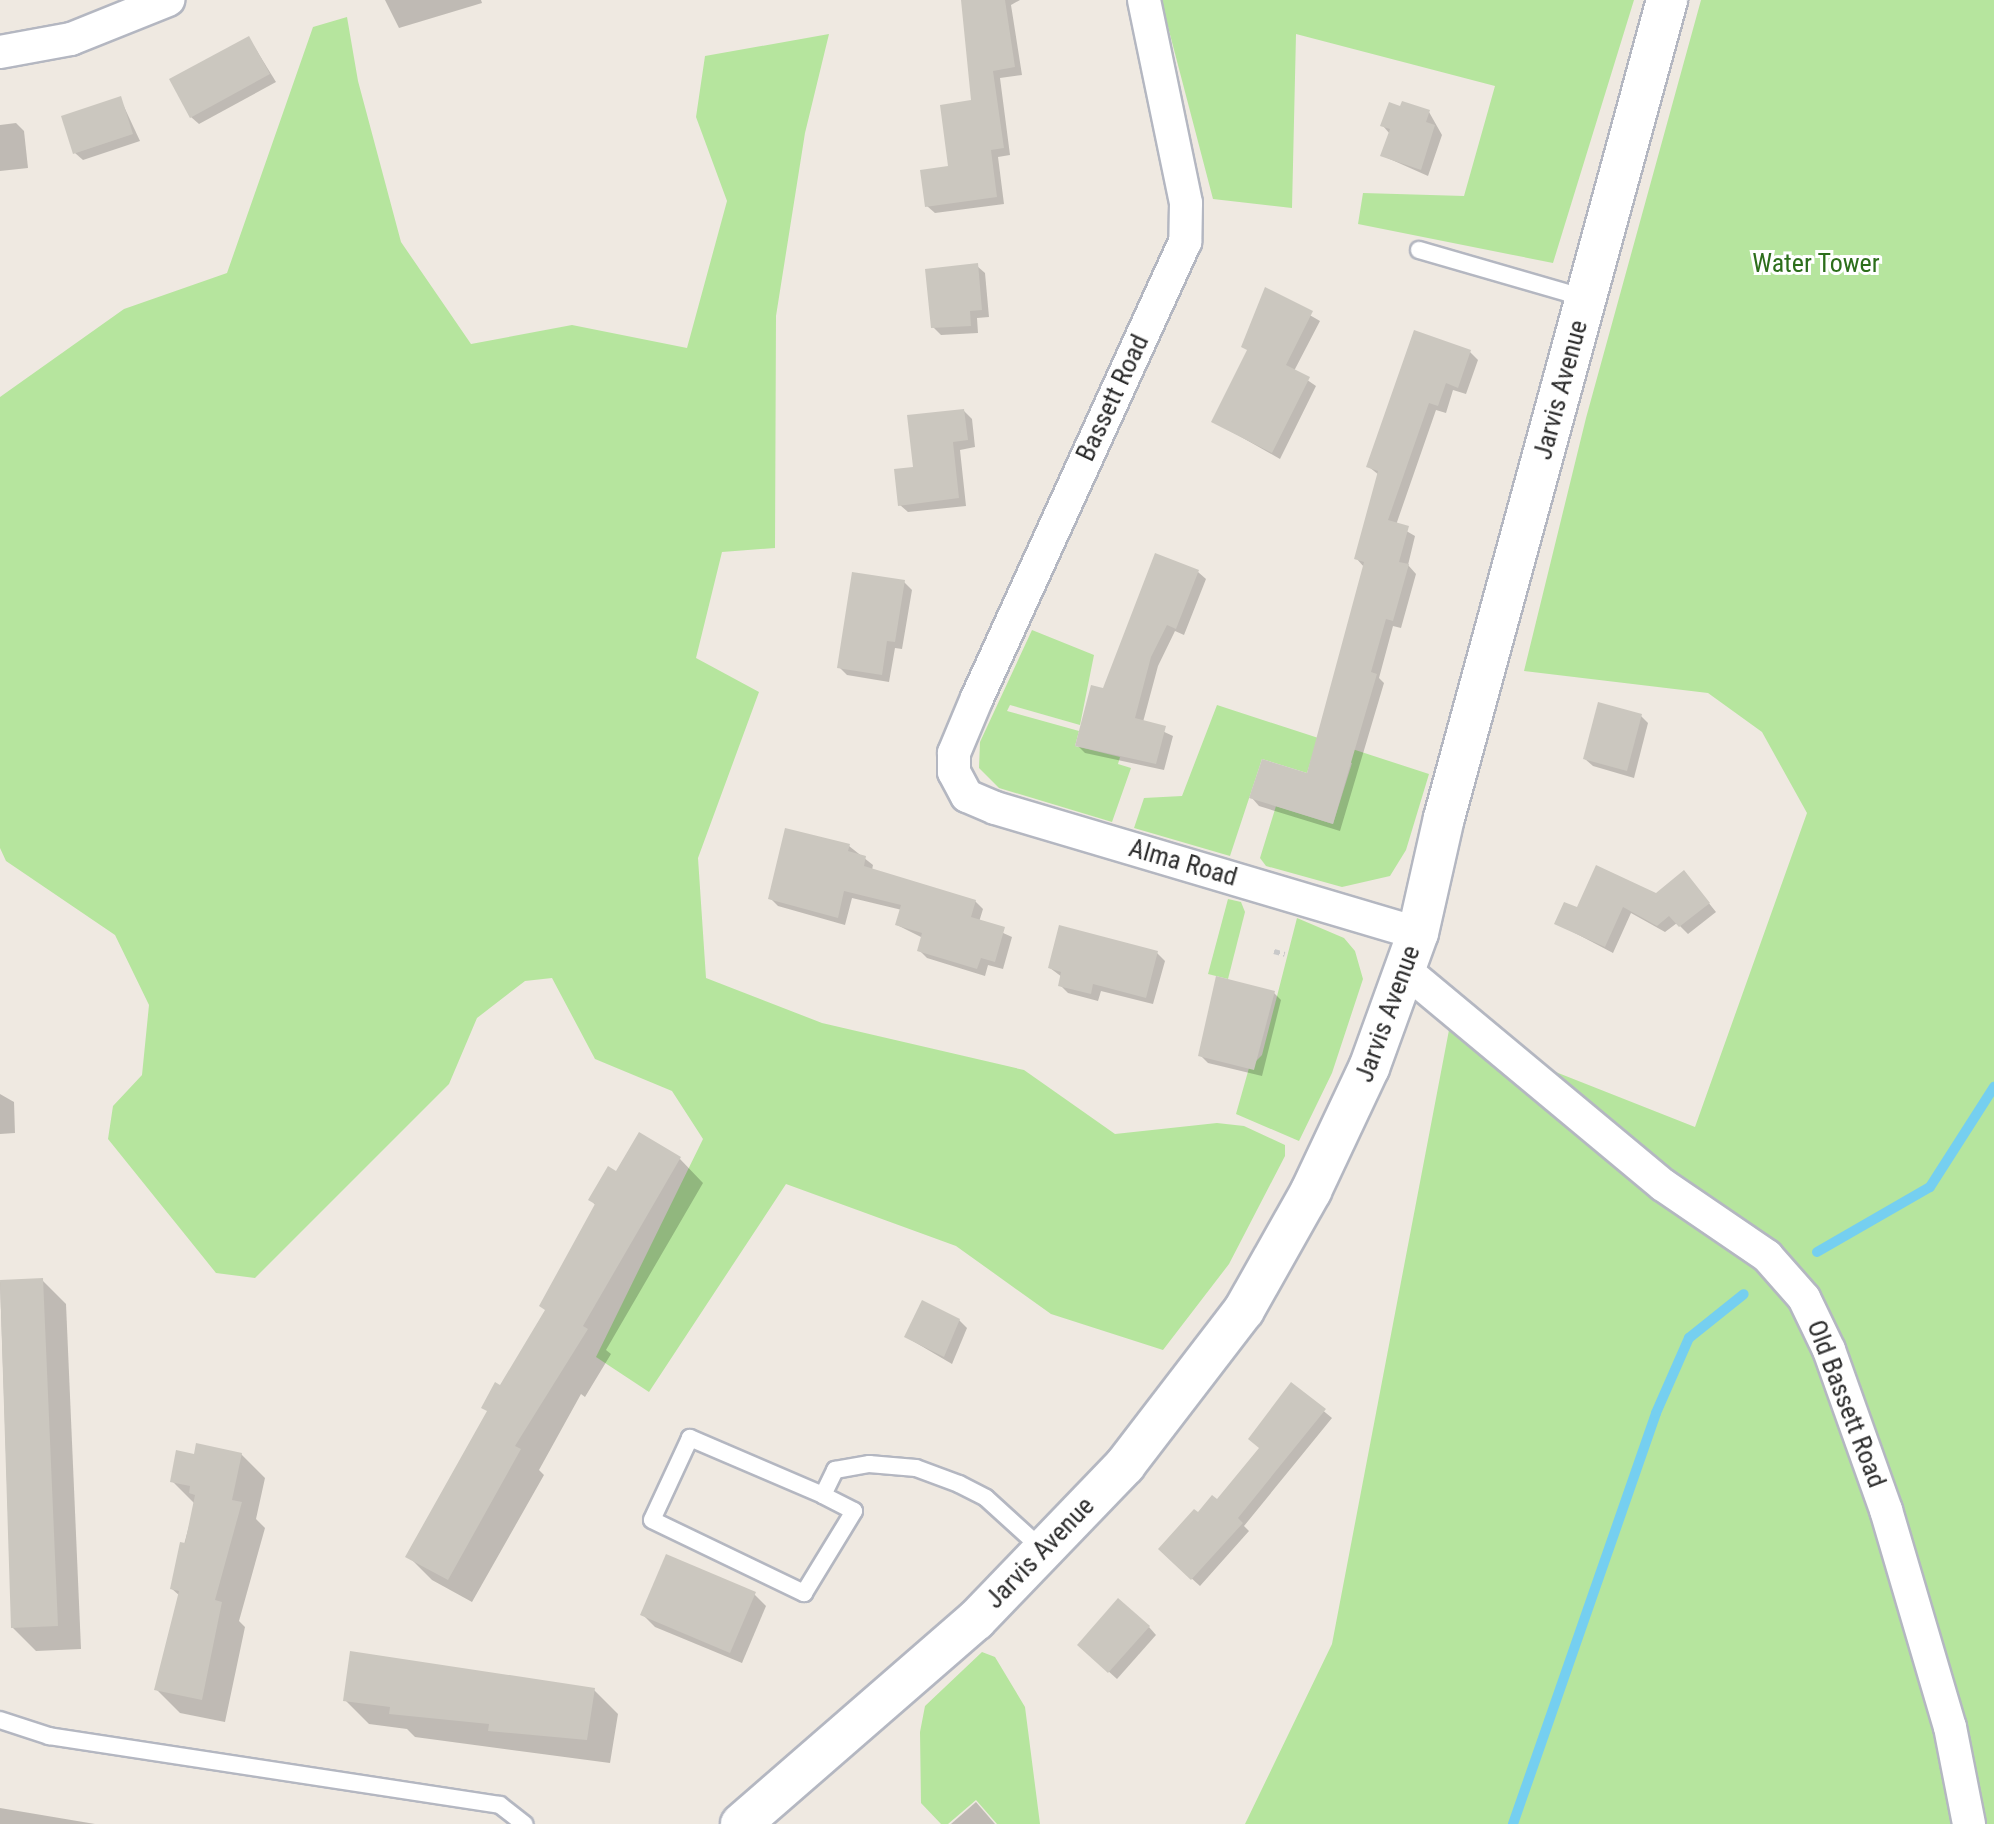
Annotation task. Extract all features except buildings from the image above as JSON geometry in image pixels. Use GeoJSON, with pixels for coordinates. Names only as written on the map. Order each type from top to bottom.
{"type":"FeatureCollection","features":[{"type":"Feature","properties":{"kind":"street"},"geometry":{"type":"LineString","coordinates":[[0,52],[71,39],[168,0]]}},
{"type":"Feature","properties":{"kind":"street","name":"Bassett Road"},"geometry":{"type":"LineString","coordinates":[[957,782],[953,764],[963,730],[1185,242],[1186,203],[1144,0]]}},
{"type":"Feature","properties":{"kind":"street","name":"Jarvis Avenue"},"geometry":{"type":"LineString","coordinates":[[741,1824],[965,1630],[1160,1425],[1244,1310],[1338,1139],[1406,971],[1418,933],[1444,818],[1667,0]]}},
{"type":"Feature","properties":{"kind":"street","name":"Alma Road"},"geometry":{"type":"LineString","coordinates":[[957,782],[967,796],[995,808],[1418,933]]}},
{"type":"Feature","properties":{"kind":"street","name":"Old Bassett Road"},"geometry":{"type":"LineString","coordinates":[[1406,971],[1663,1185],[1767,1256],[1804,1298],[1829,1350],[1886,1510],[1950,1727],[1969,1824]]}},
{"type":"Feature","properties":{"kind":"lane"},"geometry":{"type":"LineString","coordinates":[[1419,250],[1587,299]]}},
{"type":"Feature","properties":{"kind":"lane"},"geometry":{"type":"LineString","coordinates":[[690,1438],[823,1495],[854,1511],[804,1593],[652,1520],[690,1438]]}},
{"type":"Feature","properties":{"kind":"lane"},"geometry":{"type":"LineString","coordinates":[[823,1495],[835,1470],[869,1464],[916,1468],[986,1498],[1043,1551]]}},
{"type":"Feature","properties":{"kind":"lane"},"geometry":{"type":"LineString","coordinates":[[0,1720],[49,1736],[500,1805],[524,1824]]}},
{"type":"Feature","properties":{"kind":"path"},"geometry":{"type":"LineString","coordinates":[[1274,951],[1285,954]]}},
{"type":"Feature","properties":{"kind":"green space"},"geometry":{"type":"Polygon","coordinates":[[[1161,0],[1634,0],[1553,263],[1358,224],[1363,193],[1464,196],[1495,86],[1296,34],[1292,208],[1213,199],[1161,0]]]}},
{"type":"Feature","properties":{"kind":"green space","name":"Water Tower"},"geometry":{"type":"Polygon","coordinates":[[[1701,0],[1994,0],[1994,1824],[1245,1824],[1332,1644],[1449,1030],[1695,1127],[1807,813],[1762,732],[1708,693],[1524,671],[1586,418],[1701,0]]]}},
{"type":"Feature","properties":{"kind":"green space"},"geometry":{"type":"Polygon","coordinates":[[[347,17],[358,81],[401,242],[471,344],[572,325],[687,348],[727,201],[696,117],[705,56],[829,34],[805,133],[776,316],[775,548],[722,552],[696,658],[759,692],[698,858],[706,978],[822,1023],[1024,1070],[1115,1134],[1217,1123],[1244,1126],[1285,1145],[1285,1156],[1229,1264],[1163,1350],[1051,1314],[956,1246],[786,1184],[649,1392],[596,1357],[703,1139],[672,1091],[595,1059],[552,978],[525,981],[477,1018],[449,1084],[255,1278],[216,1273],[108,1139],[113,1106],[142,1075],[149,1005],[115,935],[6,861],[0,848],[0,397],[124,309],[227,273],[313,27],[347,17]]]}},
{"type":"Feature","properties":{"kind":"green space"},"geometry":{"type":"Polygon","coordinates":[[[1032,630],[1094,655],[1080,725],[1010,705],[1007,711],[1079,731],[1075,746],[1120,757],[1118,764],[1131,768],[1112,822],[999,788],[979,768],[980,742],[1032,630]]]}},
{"type":"Feature","properties":{"kind":"green space"},"geometry":{"type":"Polygon","coordinates":[[[1217,705],[1429,774],[1406,850],[1390,876],[1342,887],[1266,866],[1260,858],[1276,806],[1333,824],[1352,763],[1314,751],[1307,773],[1262,759],[1230,856],[1134,828],[1144,798],[1182,796],[1217,705]]]}},
{"type":"Feature","properties":{"kind":"green space"},"geometry":{"type":"Polygon","coordinates":[[[1228,899],[1241,902],[1245,912],[1228,979],[1208,974],[1228,899]]]}},
{"type":"Feature","properties":{"kind":"green space"},"geometry":{"type":"Polygon","coordinates":[[[1297,918],[1344,938],[1355,951],[1363,979],[1332,1073],[1299,1141],[1236,1114],[1249,1068],[1262,1055],[1297,918]]]}},
{"type":"Feature","properties":{"kind":"green space"},"geometry":{"type":"Polygon","coordinates":[[[982,1652],[995,1657],[1025,1707],[1040,1824],[997,1824],[976,1800],[948,1824],[941,1824],[921,1803],[920,1732],[925,1706],[982,1652]]]}},
{"type":"Feature","properties":{"kind":"waterway"},"geometry":{"type":"LineString","coordinates":[[1817,1252],[1930,1187],[1994,1087]]}},
{"type":"Feature","properties":{"kind":"waterway"},"geometry":{"type":"LineString","coordinates":[[1513,1824],[1656,1413],[1689,1338],[1744,1294]]}}]}
